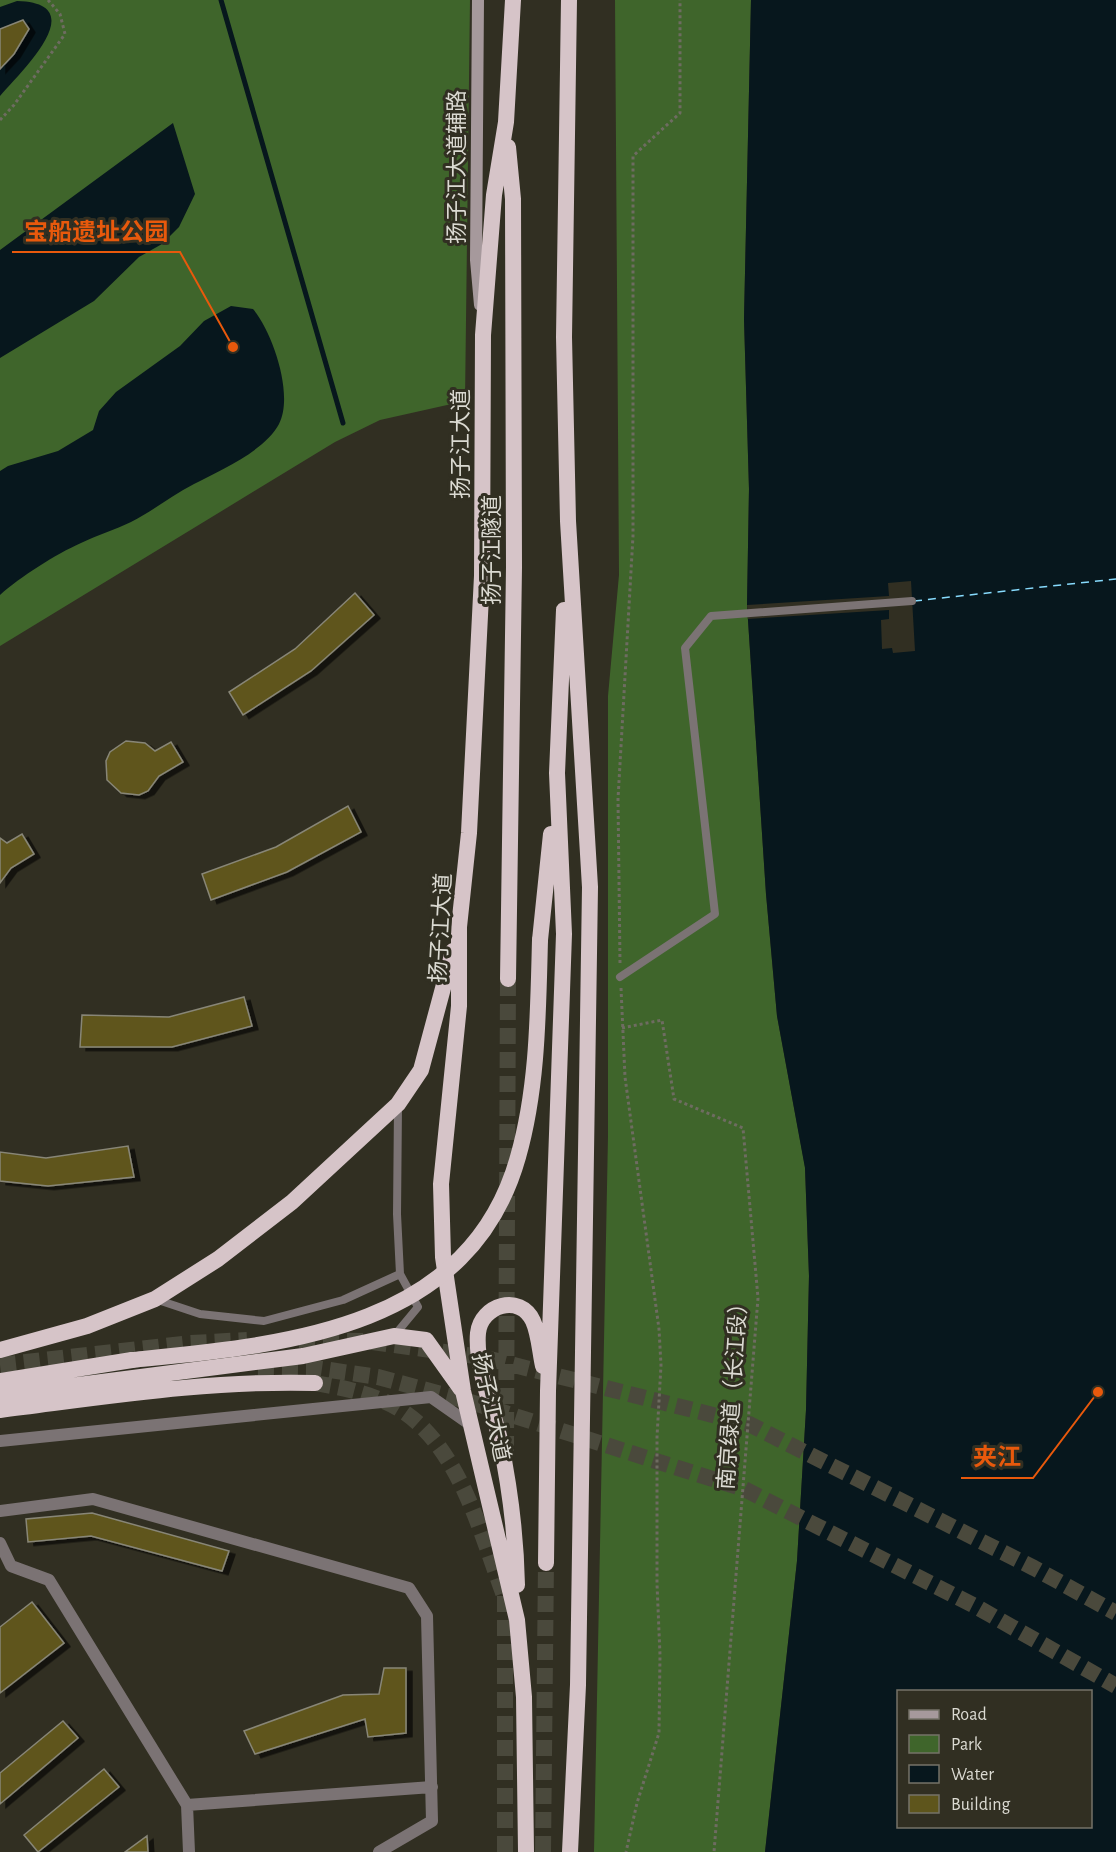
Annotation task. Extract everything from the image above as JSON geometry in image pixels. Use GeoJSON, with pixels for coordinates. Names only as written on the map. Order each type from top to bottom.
{"type":"FeatureCollection","features":[{"type":"Feature","properties":{"kind":"highway","name":"扬子江大道"},"geometry":{"type":"LineString","coordinates":[[513,0],[506,122],[494,195],[483,335],[482,576],[469,833],[459,927],[459,1006],[441,1184],[443,1257],[463,1391],[517,1620],[524,1697],[526,1852]]}},
{"type":"Feature","properties":{"kind":"highway"},"geometry":{"type":"LineString","coordinates":[[569,0],[564,337],[568,522],[590,887],[578,1685],[570,1852]]}},
{"type":"Feature","properties":{"kind":"highway","name":"扬子江隧道"},"geometry":{"type":"LineString","coordinates":[[506,122],[513,199],[514,543],[508,979]]}},
{"type":"Feature","properties":{"kind":"highway"},"geometry":{"type":"LineString","coordinates":[[0,1381],[132,1360],[208,1352],[340,1328],[384,1311],[423,1290],[452,1267],[479,1238],[501,1203],[518,1158],[529,1105],[537,1019],[540,940],[557,773],[568,522]]}},
{"type":"Feature","properties":{"kind":"highway"},"geometry":{"type":"LineString","coordinates":[[546,1563],[548,1390],[564,934],[557,773]]}},
{"type":"Feature","properties":{"kind":"highway"},"geometry":{"type":"LineString","coordinates":[[0,1350],[87,1326],[155,1299],[218,1259],[292,1202],[398,1104],[421,1070],[459,927]]}},
{"type":"Feature","properties":{"kind":"highway"},"geometry":{"type":"LineString","coordinates":[[517,1620],[516,1545],[500,1443],[478,1346],[481,1321],[490,1310],[503,1305],[514,1305],[526,1312],[533,1322],[548,1390]]}},
{"type":"Feature","properties":{"kind":"highway"},"geometry":{"type":"LineString","coordinates":[[0,1395],[303,1356],[394,1336],[426,1340],[463,1391]]}},
{"type":"Feature","properties":{"kind":"highway"},"geometry":{"type":"LineString","coordinates":[[0,1410],[189,1387],[264,1382],[315,1383]]}},
{"type":"Feature","properties":{"kind":"main road","name":"扬子江大道辅路"},"geometry":{"type":"LineString","coordinates":[[478,0],[476,261],[483,335]]}},
{"type":"Feature","properties":{"kind":"street"},"geometry":{"type":"LineString","coordinates":[[0,1441],[431,1397],[471,1425]]}},
{"type":"Feature","properties":{"kind":"street"},"geometry":{"type":"LineString","coordinates":[[0,1511],[93,1499],[409,1588],[427,1616],[432,1821],[379,1852]]}},
{"type":"Feature","properties":{"kind":"street"},"geometry":{"type":"LineString","coordinates":[[0,1543],[11,1566],[49,1580],[187,1805],[189,1852]]}},
{"type":"Feature","properties":{"kind":"street"},"geometry":{"type":"LineString","coordinates":[[187,1805],[432,1787]]}},
{"type":"Feature","properties":{"kind":"lane"},"geometry":{"type":"LineString","coordinates":[[620,977],[714,914],[685,648],[711,616],[912,601]]}},
{"type":"Feature","properties":{"kind":"lane"},"geometry":{"type":"LineString","coordinates":[[394,1336],[418,1307],[400,1274],[397,1214],[398,1104]]}},
{"type":"Feature","properties":{"kind":"lane"},"geometry":{"type":"LineString","coordinates":[[155,1299],[200,1314],[264,1321],[343,1300],[400,1274]]}},
{"type":"Feature","properties":{"kind":"path"},"geometry":{"type":"LineString","coordinates":[[0,120],[14,105],[65,34],[60,14],[48,0]]}},
{"type":"Feature","properties":{"kind":"path"},"geometry":{"type":"LineString","coordinates":[[626,1852],[637,1803],[659,1733],[660,1655],[657,1584],[657,1437],[661,1365],[659,1329],[625,1077],[620,977],[618,799],[633,536],[633,156],[680,113],[680,0]]}},
{"type":"Feature","properties":{"kind":"path","name":"南京绿道（长江段）"},"geometry":{"type":"LineString","coordinates":[[622,1028],[662,1020],[674,1099],[743,1128],[758,1298],[714,1852]]}},
{"type":"Feature","properties":{"kind":"green space"},"geometry":{"type":"Polygon","coordinates":[[[0,0],[470,0],[465,401],[380,420],[335,442],[0,646],[0,0]]]}},
{"type":"Feature","properties":{"kind":"green space"},"geometry":{"type":"Polygon","coordinates":[[[615,0],[751,0],[744,319],[749,489],[747,605],[766,894],[777,1016],[805,1167],[809,1276],[806,1410],[797,1561],[765,1852],[594,1852],[608,1136],[608,696],[619,575],[615,0]]]}},
{"type":"Feature","properties":{"kind":"water"},"geometry":{"type":"Polygon","coordinates":[[[751,0],[1116,0],[1116,1852],[765,1852],[797,1561],[806,1410],[809,1276],[805,1168],[777,1016],[766,894],[747,605],[749,489],[744,319],[751,0]]]}},
{"type":"Feature","properties":{"kind":"water"},"geometry":{"type":"Polygon","coordinates":[[[17,1],[39,5],[50,13],[51,26],[35,56],[0,96],[0,69],[14,54],[29,29],[23,20],[0,29],[0,7],[17,1]]]}},
{"type":"Feature","properties":{"kind":"water"},"geometry":{"type":"Polygon","coordinates":[[[173,123],[195,194],[179,227],[162,244],[139,257],[94,301],[0,358],[0,250],[173,123]]]}},
{"type":"Feature","properties":{"kind":"water"},"geometry":{"type":"Polygon","coordinates":[[[231,306],[253,309],[268,333],[274,348],[283,381],[284,397],[283,412],[272,434],[241,459],[186,488],[131,522],[61,553],[0,595],[0,471],[8,466],[58,451],[93,430],[99,411],[116,392],[180,346],[204,321],[231,306]]]}},
{"type":"Feature","properties":{"kind":"pier"},"geometry":{"type":"Polygon","coordinates":[[[911,581],[915,651],[893,653],[892,648],[882,649],[881,620],[889,619],[889,610],[748,619],[747,605],[889,596],[888,583],[911,581]]]}},
{"type":"Feature","properties":{"kind":"building"},"geometry":{"type":"Polygon","coordinates":[[[23,20],[29,29],[14,54],[0,69],[0,29],[23,20]]]}},
{"type":"Feature","properties":{"kind":"building"},"geometry":{"type":"Polygon","coordinates":[[[355,593],[374,615],[311,671],[243,715],[229,692],[295,649],[355,593]]]}},
{"type":"Feature","properties":{"kind":"building"},"geometry":{"type":"Polygon","coordinates":[[[126,741],[145,743],[155,751],[171,742],[183,762],[159,776],[148,791],[139,795],[121,793],[107,780],[106,761],[110,752],[126,741]]]}},
{"type":"Feature","properties":{"kind":"building"},"geometry":{"type":"Polygon","coordinates":[[[348,806],[361,832],[287,872],[211,900],[202,874],[276,847],[348,806]]]}},
{"type":"Feature","properties":{"kind":"building"},"geometry":{"type":"Polygon","coordinates":[[[22,834],[34,854],[11,868],[0,883],[0,838],[7,843],[22,834]]]}},
{"type":"Feature","properties":{"kind":"building"},"geometry":{"type":"Polygon","coordinates":[[[244,997],[252,1026],[172,1047],[80,1047],[82,1015],[169,1017],[244,997]]]}},
{"type":"Feature","properties":{"kind":"building"},"geometry":{"type":"Polygon","coordinates":[[[128,1146],[134,1177],[48,1186],[0,1181],[0,1152],[46,1158],[128,1146]]]}},
{"type":"Feature","properties":{"kind":"building"},"geometry":{"type":"Polygon","coordinates":[[[92,1513],[229,1551],[222,1571],[91,1536],[28,1542],[26,1519],[92,1513]]]}},
{"type":"Feature","properties":{"kind":"building"},"geometry":{"type":"Polygon","coordinates":[[[32,1602],[64,1643],[0,1693],[0,1627],[32,1602]]]}},
{"type":"Feature","properties":{"kind":"building"},"geometry":{"type":"Polygon","coordinates":[[[384,1668],[406,1668],[406,1733],[368,1737],[365,1719],[255,1754],[244,1731],[343,1695],[379,1694],[384,1668]]]}},
{"type":"Feature","properties":{"kind":"building"},"geometry":{"type":"Polygon","coordinates":[[[63,1721],[78,1738],[0,1804],[0,1773],[63,1721]]]}},
{"type":"Feature","properties":{"kind":"building"},"geometry":{"type":"Polygon","coordinates":[[[104,1769],[119,1787],[38,1852],[24,1835],[104,1769]]]}},
{"type":"Feature","properties":{"kind":"building"},"geometry":{"type":"Polygon","coordinates":[[[147,1836],[148,1852],[125,1852],[147,1836]]]}},
{"type":"Feature","properties":{"kind":"waterway"},"geometry":{"type":"LineString","coordinates":[[221,0],[343,423]]}},
{"type":"Feature","properties":{"kind":"ferry route"},"geometry":{"type":"LineString","coordinates":[[914,601],[1116,579]]}},
{"type":"Feature","properties":{"kind":"tunnel"},"geometry":{"type":"LineString","coordinates":[[506,1452],[508,979]]}},
{"type":"Feature","properties":{"kind":"tunnel"},"geometry":{"type":"LineString","coordinates":[[0,1365],[190,1343],[247,1340]]}},
{"type":"Feature","properties":{"kind":"tunnel"},"geometry":{"type":"LineString","coordinates":[[299,1340],[365,1341],[482,1357],[749,1424],[1034,1568],[1116,1613]]}},
{"type":"Feature","properties":{"kind":"tunnel"},"geometry":{"type":"LineString","coordinates":[[258,1367],[316,1368],[378,1377],[471,1402],[744,1489],[975,1606],[1116,1686]]}},
{"type":"Feature","properties":{"kind":"tunnel"},"geometry":{"type":"LineString","coordinates":[[315,1383],[381,1400],[407,1414],[428,1434],[446,1457],[461,1484],[505,1598]]}},
{"type":"Feature","properties":{"kind":"tunnel"},"geometry":{"type":"LineString","coordinates":[[543,1852],[546,1563]]}},
{"type":"Feature","properties":{"kind":"tunnel"},"geometry":{"type":"LineString","coordinates":[[505,1585],[505,1852]]}},
{"type":"Feature","properties":{"kind":"place","name":"宝船遗址公园"},"geometry":{"type":"Point","coordinates":[233,347]}},
{"type":"Feature","properties":{"kind":"place","name":"夹江"},"geometry":{"type":"Point","coordinates":[1098,1392]}}]}
